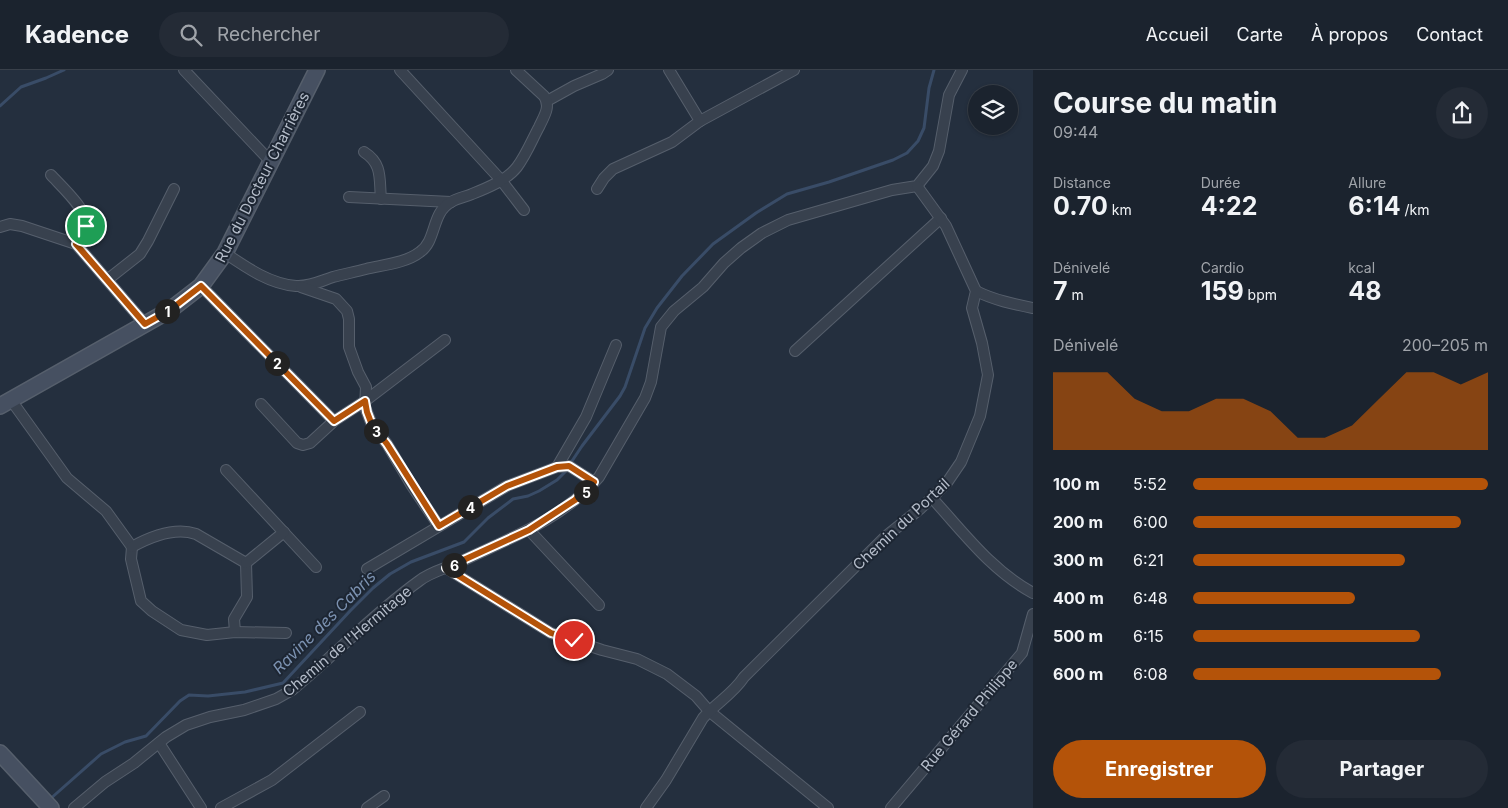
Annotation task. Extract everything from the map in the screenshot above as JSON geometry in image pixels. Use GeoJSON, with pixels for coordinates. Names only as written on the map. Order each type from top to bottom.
{"type":"FeatureCollection","features":[{"type":"Feature","properties":{"kind":"street"},"geometry":{"type":"LineString","coordinates":[[184,70],[271,162]]}},
{"type":"Feature","properties":{"kind":"street","name":"Rue du Docteur Charrières"},"geometry":{"type":"LineString","coordinates":[[6,403],[170,310],[201,286],[225,253],[317,70]]}},
{"type":"Feature","properties":{"kind":"street"},"geometry":{"type":"LineString","coordinates":[[400,70],[502,180],[524,210]]}},
{"type":"Feature","properties":{"kind":"street"},"geometry":{"type":"LineString","coordinates":[[298,286],[316,283],[412,257],[427,246],[435,221],[442,209],[451,202],[502,180],[516,168],[548,108],[544,96],[516,70]]}},
{"type":"Feature","properties":{"kind":"street"},"geometry":{"type":"LineString","coordinates":[[547,101],[608,70]]}},
{"type":"Feature","properties":{"kind":"street"},"geometry":{"type":"LineString","coordinates":[[670,70],[700,121]]}},
{"type":"Feature","properties":{"kind":"street"},"geometry":{"type":"LineString","coordinates":[[597,189],[604,178],[614,170],[672,142],[700,121],[794,70]]}},
{"type":"Feature","properties":{"kind":"street"},"geometry":{"type":"LineString","coordinates":[[962,70],[950,95],[939,151],[933,166],[918,186],[941,218],[976,291],[991,298],[1033,308]]}},
{"type":"Feature","properties":{"kind":"street"},"geometry":{"type":"LineString","coordinates":[[364,152],[373,158],[379,168],[381,199]]}},
{"type":"Feature","properties":{"kind":"street"},"geometry":{"type":"LineString","coordinates":[[51,175],[84,212],[86,226],[76,244]]}},
{"type":"Feature","properties":{"kind":"street","name":"Chemin de l'Hermitage"},"geometry":{"type":"LineString","coordinates":[[74,808],[105,782],[186,725],[210,717],[244,710],[276,699],[292,690],[399,595],[420,580],[529,530],[575,500],[594,482],[645,398],[651,382],[661,327],[674,311],[703,287],[724,263],[741,248],[762,233],[788,220],[892,190],[918,186]]}},
{"type":"Feature","properties":{"kind":"street"},"geometry":{"type":"LineString","coordinates":[[107,280],[140,254],[174,189]]}},
{"type":"Feature","properties":{"kind":"street"},"geometry":{"type":"LineString","coordinates":[[349,197],[451,202]]}},
{"type":"Feature","properties":{"kind":"street"},"geometry":{"type":"LineString","coordinates":[[795,351],[941,218]]}},
{"type":"Feature","properties":{"kind":"street"},"geometry":{"type":"LineString","coordinates":[[0,227],[10,224],[22,226],[76,244],[145,324]]}},
{"type":"Feature","properties":{"kind":"street"},"geometry":{"type":"LineString","coordinates":[[225,253],[249,269],[276,282],[298,286],[336,299],[347,311],[349,319],[349,347],[366,387],[365,401],[372,425],[387,444],[439,526]]}},
{"type":"Feature","properties":{"kind":"street"},"geometry":{"type":"LineString","coordinates":[[201,286],[334,421]]}},
{"type":"Feature","properties":{"kind":"street","name":"Chemin du Portail"},"geometry":{"type":"LineString","coordinates":[[646,808],[666,780],[709,711],[736,689],[744,677],[885,537],[932,498],[946,484],[961,462],[980,416],[988,375],[982,343],[972,308],[976,291]]}},
{"type":"Feature","properties":{"kind":"street"},"geometry":{"type":"LineString","coordinates":[[261,404],[297,443],[303,445],[310,444],[334,421],[365,401],[445,340]]}},
{"type":"Feature","properties":{"kind":"street"},"geometry":{"type":"LineString","coordinates":[[557,467],[586,416],[616,345]]}},
{"type":"Feature","properties":{"kind":"street"},"geometry":{"type":"LineString","coordinates":[[6,403],[67,478],[106,511],[132,547],[130,559],[141,601],[152,611],[182,630],[207,635],[235,632],[286,633]]}},
{"type":"Feature","properties":{"kind":"street"},"geometry":{"type":"LineString","coordinates":[[367,569],[507,486],[557,467],[569,466],[594,482]]}},
{"type":"Feature","properties":{"kind":"street"},"geometry":{"type":"LineString","coordinates":[[226,470],[316,567]]}},
{"type":"Feature","properties":{"kind":"street"},"geometry":{"type":"LineString","coordinates":[[932,498],[991,564],[1014,583],[1033,593]]}},
{"type":"Feature","properties":{"kind":"street"},"geometry":{"type":"LineString","coordinates":[[529,530],[599,605]]}},
{"type":"Feature","properties":{"kind":"street"},"geometry":{"type":"LineString","coordinates":[[132,547],[144,541],[179,531],[188,531],[246,563]]}},
{"type":"Feature","properties":{"kind":"street"},"geometry":{"type":"LineString","coordinates":[[246,563],[284,532]]}},
{"type":"Feature","properties":{"kind":"street"},"geometry":{"type":"LineString","coordinates":[[235,632],[234,619],[248,597],[246,563]]}},
{"type":"Feature","properties":{"kind":"street"},"geometry":{"type":"LineString","coordinates":[[446,568],[551,633],[602,650],[637,659],[667,674],[696,696],[709,711],[828,808]]}},
{"type":"Feature","properties":{"kind":"street","name":"Rue Gérard Philippe"},"geometry":{"type":"LineString","coordinates":[[891,808],[1022,653],[1033,614]]}},
{"type":"Feature","properties":{"kind":"street"},"geometry":{"type":"LineString","coordinates":[[221,808],[272,780],[360,712]]}},
{"type":"Feature","properties":{"kind":"street"},"geometry":{"type":"LineString","coordinates":[[159,743],[201,808]]}},
{"type":"Feature","properties":{"kind":"street"},"geometry":{"type":"LineString","coordinates":[[0,753],[41,808]]}},
{"type":"Feature","properties":{"kind":"street"},"geometry":{"type":"LineString","coordinates":[[0,765],[51,808]]}},
{"type":"Feature","properties":{"kind":"street"},"geometry":{"type":"LineString","coordinates":[[367,808],[384,796]]}},
{"type":"Feature","properties":{"kind":"waterway"},"geometry":{"type":"LineString","coordinates":[[0,106],[21,87],[64,70]]}},
{"type":"Feature","properties":{"kind":"waterway","name":"Ravine des Cabris"},"geometry":{"type":"LineString","coordinates":[[570,464],[620,396],[625,387],[645,328],[657,308],[682,276],[713,244],[756,213],[787,194],[829,182],[893,160],[907,153],[918,141],[924,128],[929,88],[934,70]]}},
{"type":"Feature","properties":{"kind":"waterway","name":"Ravine des Cabris"},"geometry":{"type":"LineString","coordinates":[[49,800],[101,754],[125,742],[146,736],[180,701],[189,695],[208,696],[245,692],[283,683],[350,611],[390,574],[411,562],[464,542],[488,518],[513,499],[528,496],[539,491],[557,480],[567,470]]}},
{"type":"Feature","properties":{"kind":"route"},"geometry":{"type":"LineString","coordinates":[[86,226],[76,244],[145,324],[170,310],[201,286],[334,421],[365,401],[365,407],[372,425],[387,444],[439,526],[495,492],[557,467],[569,466],[594,482],[589,489],[575,500],[529,530],[446,568],[551,633],[574,640]]}}]}
